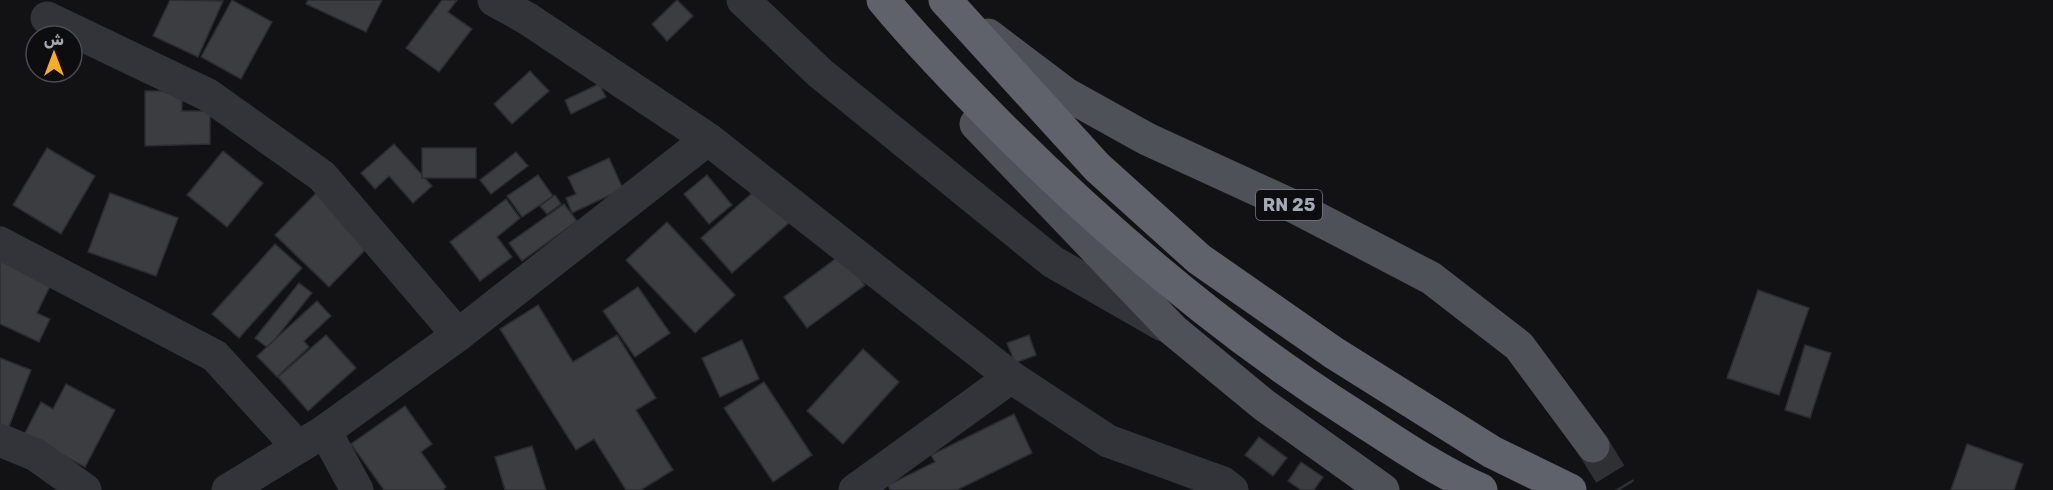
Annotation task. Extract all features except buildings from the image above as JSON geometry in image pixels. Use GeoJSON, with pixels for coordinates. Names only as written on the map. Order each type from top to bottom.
{"type":"FeatureCollection","features":[{"type":"Feature","properties":{"kind":"highway"},"geometry":{"type":"LineString","coordinates":[[884,0],[919,44],[1079,205],[1151,268],[1296,378],[1447,475],[1481,490]]}},
{"type":"Feature","properties":{"kind":"highway"},"geometry":{"type":"LineString","coordinates":[[947,3],[1097,167],[1199,258],[1374,378],[1492,452],[1570,490]]}},
{"type":"Feature","properties":{"kind":"main road","name":"RN 25"},"geometry":{"type":"LineString","coordinates":[[947,3],[1066,94],[1147,139],[1293,206],[1431,278],[1519,346],[1593,446]]}},
{"type":"Feature","properties":{"kind":"main road"},"geometry":{"type":"LineString","coordinates":[[919,44],[973,121],[1173,330],[1264,405],[1383,490]]}},
{"type":"Feature","properties":{"kind":"street"},"geometry":{"type":"LineString","coordinates":[[494,0],[528,19],[708,139],[1011,377],[1108,441],[1223,483],[1232,490]]}},
{"type":"Feature","properties":{"kind":"street"},"geometry":{"type":"LineString","coordinates":[[743,0],[820,73],[1053,262],[1173,330]]}},
{"type":"Feature","properties":{"kind":"street"},"geometry":{"type":"LineString","coordinates":[[47,18],[208,95],[322,176],[458,336]]}},
{"type":"Feature","properties":{"kind":"street"},"geometry":{"type":"LineString","coordinates":[[228,490],[325,431],[458,336],[708,139]]}},
{"type":"Feature","properties":{"kind":"street"},"geometry":{"type":"LineString","coordinates":[[0,243],[215,356],[298,447]]}},
{"type":"Feature","properties":{"kind":"street"},"geometry":{"type":"LineString","coordinates":[[855,490],[1011,377]]}},
{"type":"Feature","properties":{"kind":"street"},"geometry":{"type":"LineString","coordinates":[[325,431],[357,490]]}},
{"type":"Feature","properties":{"kind":"street"},"geometry":{"type":"LineString","coordinates":[[0,440],[36,455],[85,490]]}},
{"type":"Feature","properties":{"kind":"tunnel"},"geometry":{"type":"LineString","coordinates":[[1593,446],[1620,490]]}}]}
